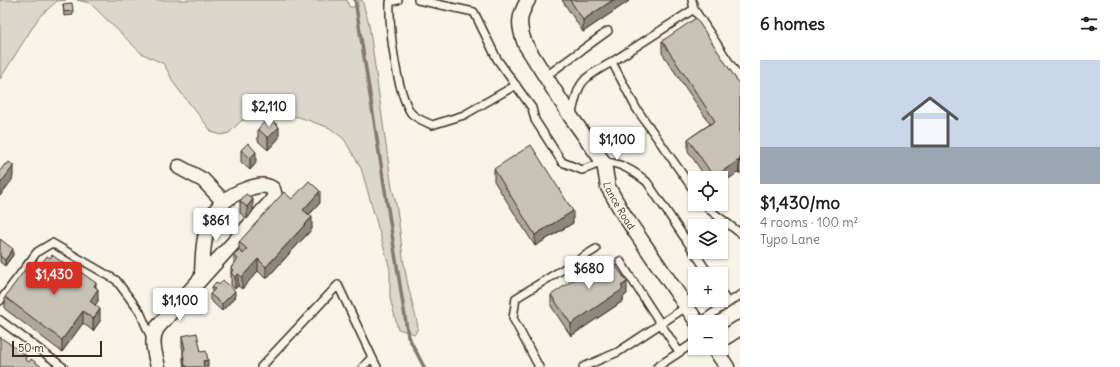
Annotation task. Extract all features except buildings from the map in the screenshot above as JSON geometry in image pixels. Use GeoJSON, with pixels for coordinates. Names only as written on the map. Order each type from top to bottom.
{"type":"FeatureCollection","features":[{"type":"Feature","properties":{"kind":"street","name":"Lance Road"},"geometry":{"type":"LineString","coordinates":[[528,0],[521,12],[520,31],[525,44],[571,117],[604,163],[608,187],[624,215],[692,315]]}},
{"type":"Feature","properties":{"kind":"street"},"geometry":{"type":"LineString","coordinates":[[179,167],[203,180],[224,202]]}},
{"type":"Feature","properties":{"kind":"street"},"geometry":{"type":"LineString","coordinates":[[158,367],[153,342],[157,328],[270,203],[275,196],[275,192],[268,186],[261,185],[242,191],[224,202],[214,213],[207,226],[203,240],[202,277]]}},
{"type":"Feature","properties":{"kind":"street"},"geometry":{"type":"LineString","coordinates":[[728,336],[740,328]]}},
{"type":"Feature","properties":{"kind":"street"},"geometry":{"type":"LineString","coordinates":[[719,355],[727,367]]}},
{"type":"Feature","properties":{"kind":"lane"},"geometry":{"type":"LineString","coordinates":[[398,0],[390,2],[389,20],[400,85],[412,114],[432,126],[464,114],[516,85]]}},
{"type":"Feature","properties":{"kind":"lane"},"geometry":{"type":"LineString","coordinates":[[418,0],[474,12],[497,59],[532,108],[535,120],[562,162],[582,170],[604,163],[626,168],[637,173],[648,182],[704,267]]}},
{"type":"Feature","properties":{"kind":"lane"},"geometry":{"type":"LineString","coordinates":[[692,0],[694,9],[740,79]]}},
{"type":"Feature","properties":{"kind":"lane"},"geometry":{"type":"LineString","coordinates":[[571,117],[580,83],[587,76],[612,62],[694,9]]}},
{"type":"Feature","properties":{"kind":"lane"},"geometry":{"type":"LineString","coordinates":[[546,76],[608,31]]}},
{"type":"Feature","properties":{"kind":"lane"},"geometry":{"type":"LineString","coordinates":[[612,62],[636,108],[688,182]]}},
{"type":"Feature","properties":{"kind":"lane"},"geometry":{"type":"LineString","coordinates":[[711,211],[740,233]]}},
{"type":"Feature","properties":{"kind":"lane"},"geometry":{"type":"LineString","coordinates":[[0,300],[37,252],[52,243],[116,280],[140,312],[153,342]]}},
{"type":"Feature","properties":{"kind":"lane"},"geometry":{"type":"LineString","coordinates":[[539,367],[513,318],[516,298],[596,249]]}},
{"type":"Feature","properties":{"kind":"lane"},"geometry":{"type":"LineString","coordinates":[[620,261],[679,352]]}},
{"type":"Feature","properties":{"kind":"lane"},"geometry":{"type":"LineString","coordinates":[[261,367],[338,285],[377,367]]}},
{"type":"Feature","properties":{"kind":"lane"},"geometry":{"type":"LineString","coordinates":[[728,303],[740,295]]}},
{"type":"Feature","properties":{"kind":"lane"},"geometry":{"type":"LineString","coordinates":[[583,367],[618,352],[686,307]]}},
{"type":"Feature","properties":{"kind":"lane"},"geometry":{"type":"LineString","coordinates":[[710,315],[722,307]]}},
{"type":"Feature","properties":{"kind":"lane"},"geometry":{"type":"LineString","coordinates":[[0,320],[63,367]]}},
{"type":"Feature","properties":{"kind":"lane"},"geometry":{"type":"LineString","coordinates":[[657,367],[688,346]]}},
{"type":"Feature","properties":{"kind":"lane"},"geometry":{"type":"LineString","coordinates":[[363,367],[372,357]]}},
{"type":"Feature","properties":{"kind":"shaded area"},"geometry":{"type":"Polygon","coordinates":[[[0,0],[66,0],[57,1],[39,17],[0,79],[0,0]]]}},
{"type":"Feature","properties":{"kind":"shaded area"},"geometry":{"type":"Polygon","coordinates":[[[77,0],[347,0],[349,7],[358,7],[358,0],[362,0],[369,24],[405,270],[418,327],[415,334],[398,329],[390,298],[390,269],[361,168],[344,139],[330,128],[299,117],[264,113],[241,121],[229,133],[221,135],[212,132],[175,85],[164,64],[141,53],[90,3],[77,0]]]}},
{"type":"Feature","properties":{"kind":"waterway"},"geometry":{"type":"LineString","coordinates":[[355,0],[408,336],[424,367]]}}]}
